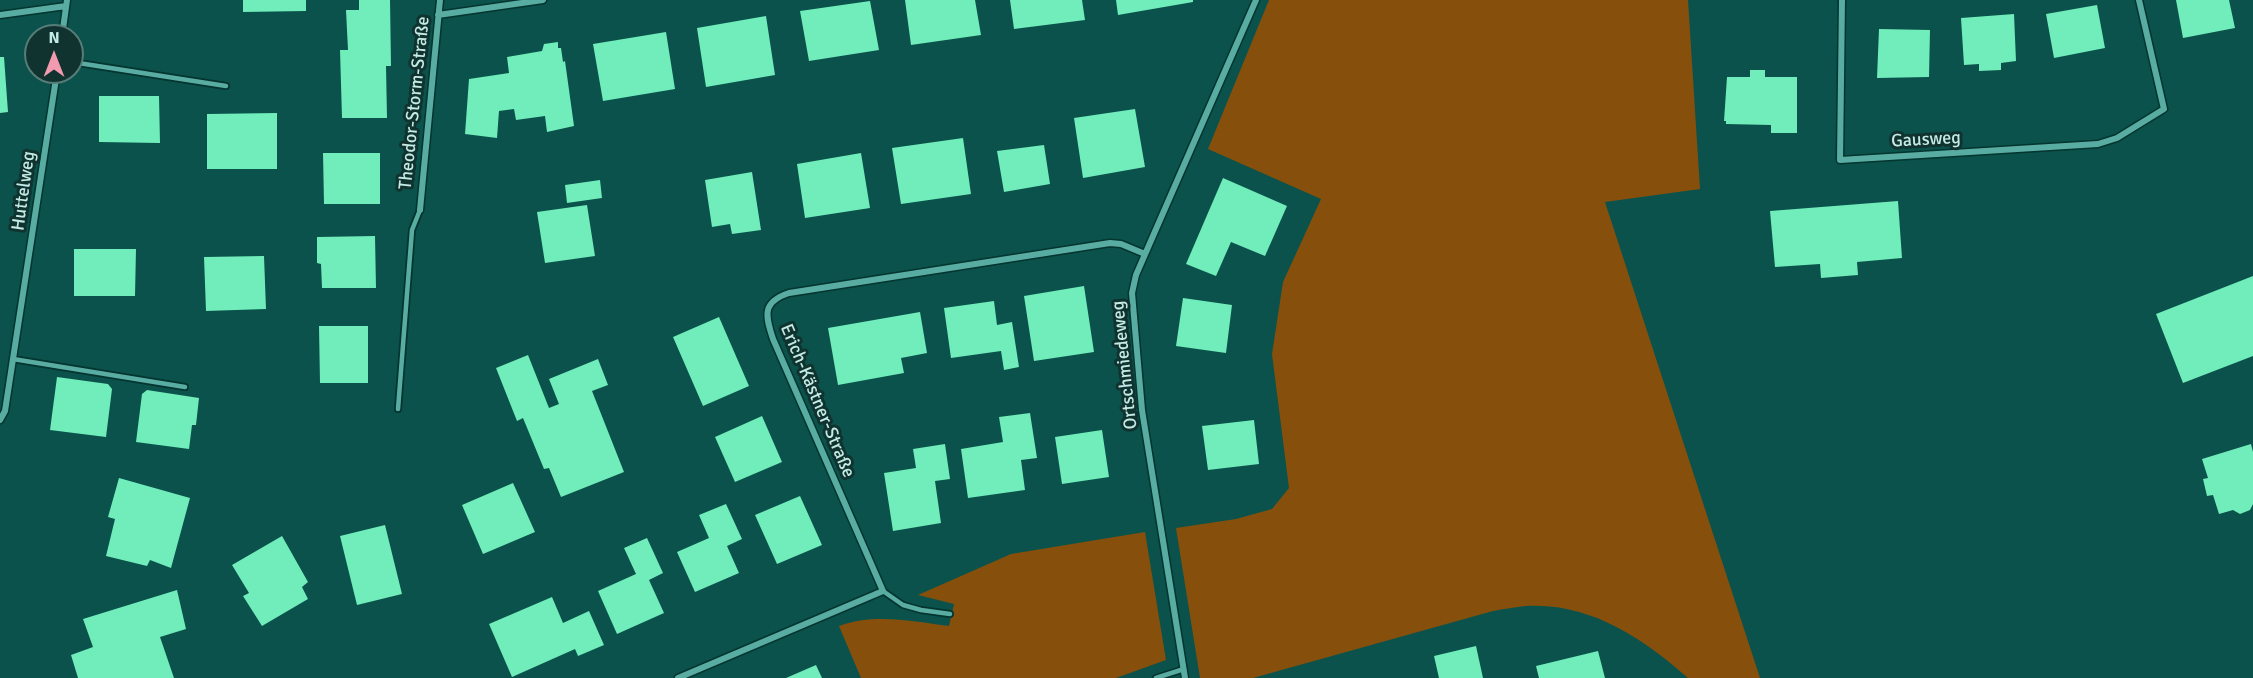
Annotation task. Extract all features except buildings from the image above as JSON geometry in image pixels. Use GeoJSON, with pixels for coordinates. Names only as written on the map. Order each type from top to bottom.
{"type":"FeatureCollection","features":[{"type":"Feature","properties":{"kind":"street","name":"Theodor-Storm-Straße"},"geometry":{"type":"LineString","coordinates":[[420,210],[440,0]]}},
{"type":"Feature","properties":{"kind":"street"},"geometry":{"type":"LineString","coordinates":[[438,15],[543,0]]}},
{"type":"Feature","properties":{"kind":"street","name":"Ortschmiedeweg"},"geometry":{"type":"LineString","coordinates":[[1185,678],[1142,410],[1132,293],[1136,275],[1256,0]]}},
{"type":"Feature","properties":{"kind":"street","name":"Gausweg"},"geometry":{"type":"LineString","coordinates":[[1842,0],[1840,160],[2098,144],[2117,138],[2164,109],[2139,0]]}},
{"type":"Feature","properties":{"kind":"street"},"geometry":{"type":"LineString","coordinates":[[0,15],[67,3],[64,24]]}},
{"type":"Feature","properties":{"kind":"street","name":"Huttelweg"},"geometry":{"type":"LineString","coordinates":[[0,420],[5,411],[14,359],[55,84]]}},
{"type":"Feature","properties":{"kind":"street","name":"Erich-Kästner-Straße"},"geometry":{"type":"LineString","coordinates":[[883,591],[773,339],[766,313],[770,304],[778,297],[789,293],[1110,243],[1121,244],[1145,254]]}},
{"type":"Feature","properties":{"kind":"street"},"geometry":{"type":"LineString","coordinates":[[678,678],[883,591]]}},
{"type":"Feature","properties":{"kind":"lane"},"geometry":{"type":"LineString","coordinates":[[84,64],[226,86]]}},
{"type":"Feature","properties":{"kind":"lane"},"geometry":{"type":"LineString","coordinates":[[398,409],[412,230],[420,210]]}},
{"type":"Feature","properties":{"kind":"lane"},"geometry":{"type":"LineString","coordinates":[[14,359],[185,387]]}},
{"type":"Feature","properties":{"kind":"lane"},"geometry":{"type":"LineString","coordinates":[[883,591],[903,605],[950,614]]}},
{"type":"Feature","properties":{"kind":"lane"},"geometry":{"type":"LineString","coordinates":[[1156,678],[1184,669]]}},
{"type":"Feature","properties":{"kind":"shaded area"},"geometry":{"type":"Polygon","coordinates":[[[1269,0],[1688,0],[1700,189],[1605,202],[1760,678],[1688,678],[1653,649],[1593,616],[1549,606],[1526,606],[1493,611],[1253,678],[1200,678],[1176,528],[1236,519],[1272,509],[1289,488],[1272,354],[1283,282],[1321,199],[1208,149],[1269,0]]]}},
{"type":"Feature","properties":{"kind":"shaded area"},"geometry":{"type":"Polygon","coordinates":[[[1145,532],[1166,660],[1116,678],[861,678],[839,626],[879,619],[949,626],[954,604],[918,595],[1011,554],[1145,532]]]}}]}
